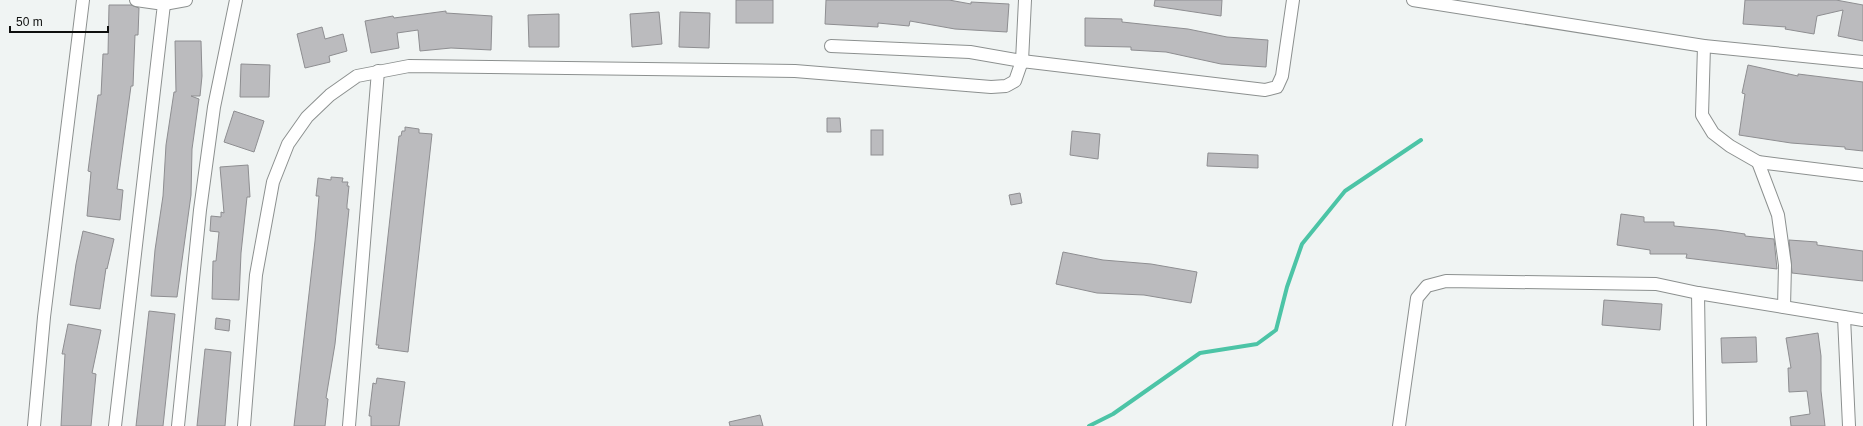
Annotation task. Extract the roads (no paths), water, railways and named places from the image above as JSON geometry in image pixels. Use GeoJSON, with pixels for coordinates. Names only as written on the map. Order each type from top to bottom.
{"type":"FeatureCollection","features":[{"type":"Feature","properties":{"kind":"street"},"geometry":{"type":"LineString","coordinates":[[34,426],[45,309],[83,0]]}},
{"type":"Feature","properties":{"kind":"street"},"geometry":{"type":"LineString","coordinates":[[136,0],[164,4],[186,0]]}},
{"type":"Feature","properties":{"kind":"street"},"geometry":{"type":"LineString","coordinates":[[178,426],[200,210],[213,114],[236,0]]}},
{"type":"Feature","properties":{"kind":"street"},"geometry":{"type":"LineString","coordinates":[[244,426],[256,275],[273,182],[288,144],[307,117],[330,95],[357,76],[408,66],[795,71],[991,87],[1006,86],[1015,81],[1022,61],[1025,0]]}},
{"type":"Feature","properties":{"kind":"street"},"geometry":{"type":"LineString","coordinates":[[831,46],[970,52],[1022,61],[1265,90],[1277,87],[1282,76],[1294,0]]}},
{"type":"Feature","properties":{"kind":"street"},"geometry":{"type":"LineString","coordinates":[[1414,0],[1704,46],[1863,62]]}},
{"type":"Feature","properties":{"kind":"street"},"geometry":{"type":"LineString","coordinates":[[115,426],[164,4]]}},
{"type":"Feature","properties":{"kind":"street"},"geometry":{"type":"LineString","coordinates":[[1704,46],[1702,115],[1713,133],[1730,146],[1758,162],[1863,175]]}},
{"type":"Feature","properties":{"kind":"street"},"geometry":{"type":"LineString","coordinates":[[349,426],[378,71]]}},
{"type":"Feature","properties":{"kind":"street"},"geometry":{"type":"LineString","coordinates":[[1758,162],[1778,215],[1784,265],[1784,307]]}},
{"type":"Feature","properties":{"kind":"street"},"geometry":{"type":"LineString","coordinates":[[1399,426],[1417,298],[1427,286],[1446,281],[1648,283],[1698,293],[1863,320]]}},
{"type":"Feature","properties":{"kind":"street"},"geometry":{"type":"LineString","coordinates":[[1698,293],[1700,426]]}},
{"type":"Feature","properties":{"kind":"street"},"geometry":{"type":"LineString","coordinates":[[1844,317],[1849,426]]}},
{"type":"Feature","properties":{"kind":"waterway"},"geometry":{"type":"LineString","coordinates":[[1089,426],[1113,414],[1200,353],[1257,344],[1276,330],[1287,287],[1302,244],[1345,191],[1421,140]]}}]}
